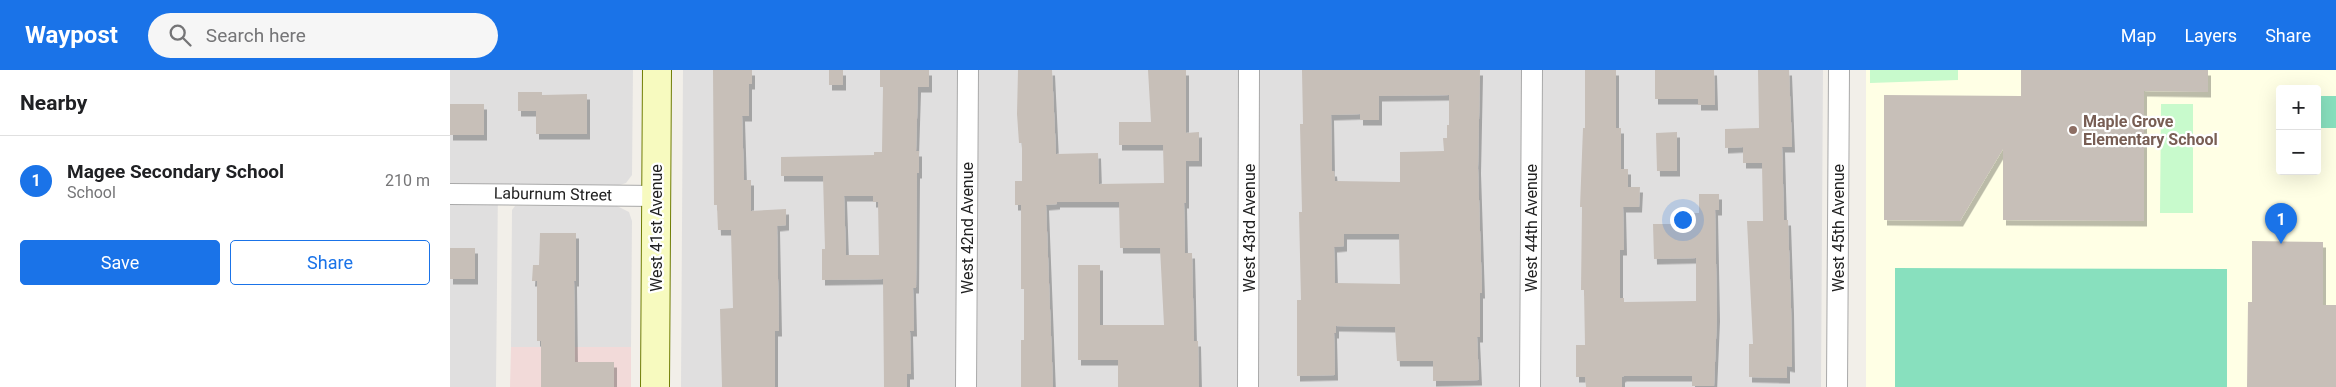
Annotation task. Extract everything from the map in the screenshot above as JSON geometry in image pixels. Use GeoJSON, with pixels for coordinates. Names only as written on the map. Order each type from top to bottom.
{"type":"FeatureCollection","features":[{"type":"Feature","properties":{"kind":"main road","name":"West 41st Avenue"},"geometry":{"type":"LineString","coordinates":[[656,387],[657,70]]}},
{"type":"Feature","properties":{"kind":"street","name":"West 42nd Avenue"},"geometry":{"type":"LineString","coordinates":[[966,387],[968,70]]}},
{"type":"Feature","properties":{"kind":"street","name":"West 43rd Avenue"},"geometry":{"type":"LineString","coordinates":[[1248,387],[1249,70]]}},
{"type":"Feature","properties":{"kind":"street","name":"West 44th Avenue"},"geometry":{"type":"LineString","coordinates":[[1530,387],[1532,70]]}},
{"type":"Feature","properties":{"kind":"street","name":"West 45th Avenue"},"geometry":{"type":"LineString","coordinates":[[1837,387],[1839,70]]}},
{"type":"Feature","properties":{"kind":"street","name":"Laburnum Street"},"geometry":{"type":"LineString","coordinates":[[450,194],[656,196]]}},
{"type":"Feature","properties":{"kind":"shaded area"},"geometry":{"type":"Polygon","coordinates":[[[450,70],[633,70],[632,175],[626,183],[620,185],[498,185],[496,387],[450,387],[450,70]]]}},
{"type":"Feature","properties":{"kind":"shaded area"},"geometry":{"type":"Polygon","coordinates":[[[683,70],[1823,70],[1821,387],[681,387],[683,70]]]}},
{"type":"Feature","properties":{"kind":"shaded area"},"geometry":{"type":"Polygon","coordinates":[[[1866,70],[2336,70],[2336,387],[1866,387],[1866,70]]]}},
{"type":"Feature","properties":{"kind":"shaded area"},"geometry":{"type":"Polygon","coordinates":[[[515,206],[617,206],[629,212],[632,221],[631,347],[511,347],[512,210],[515,206]]]}},
{"type":"Feature","properties":{"kind":"shaded area"},"geometry":{"type":"Polygon","coordinates":[[[511,347],[631,347],[631,387],[510,387],[511,347]]]}},
{"type":"Feature","properties":{"kind":"green space"},"geometry":{"type":"Polygon","coordinates":[[[1870,70],[1958,70],[1958,80],[1870,83],[1870,70]]]}},
{"type":"Feature","properties":{"kind":"green space"},"geometry":{"type":"Polygon","coordinates":[[[2321,96],[2336,96],[2336,128],[2321,128],[2321,96]]]}},
{"type":"Feature","properties":{"kind":"green space"},"geometry":{"type":"Polygon","coordinates":[[[2161,104],[2193,104],[2193,213],[2160,213],[2161,104]]]}},
{"type":"Feature","properties":{"kind":"green space"},"geometry":{"type":"Polygon","coordinates":[[[1895,268],[2227,269],[2227,387],[1895,387],[1895,268]]]}},
{"type":"Feature","properties":{"kind":"building"},"geometry":{"type":"Polygon","coordinates":[[[713,70],[752,70],[752,84],[749,84],[749,116],[742,116],[744,180],[751,180],[751,211],[786,209],[786,225],[777,226],[779,331],[775,331],[775,387],[722,387],[720,309],[733,308],[731,230],[718,230],[717,205],[714,205],[713,70]]]}},
{"type":"Feature","properties":{"kind":"building"},"geometry":{"type":"Polygon","coordinates":[[[829,70],[843,70],[843,85],[829,85],[829,70]]]}},
{"type":"Feature","properties":{"kind":"building"},"geometry":{"type":"Polygon","coordinates":[[[880,70],[929,70],[929,87],[918,87],[916,151],[919,151],[919,173],[917,173],[916,288],[913,288],[914,331],[910,331],[911,374],[907,374],[907,387],[884,387],[883,279],[822,280],[822,249],[825,249],[823,176],[781,176],[781,157],[874,155],[874,152],[882,152],[883,87],[880,87],[880,70]],[[844,196],[846,255],[879,255],[878,202],[873,202],[873,196],[844,196]]]}},
{"type":"Feature","properties":{"kind":"building"},"geometry":{"type":"Polygon","coordinates":[[[1018,70],[1052,70],[1056,154],[1098,153],[1099,184],[1164,183],[1163,145],[1119,145],[1119,122],[1151,122],[1148,70],[1186,70],[1186,133],[1199,132],[1199,161],[1186,161],[1186,203],[1184,203],[1185,253],[1192,253],[1194,341],[1198,341],[1199,387],[1118,387],[1118,360],[1078,360],[1078,265],[1100,265],[1100,325],[1164,325],[1160,248],[1120,248],[1119,202],[1057,202],[1057,204],[1046,205],[1053,387],[1021,387],[1021,340],[1024,340],[1024,289],[1021,289],[1021,205],[1015,205],[1015,181],[1022,181],[1022,143],[1019,143],[1017,114],[1018,70]]]}},
{"type":"Feature","properties":{"kind":"building"},"geometry":{"type":"Polygon","coordinates":[[[1302,70],[1480,70],[1478,168],[1482,293],[1480,293],[1480,337],[1477,337],[1479,380],[1433,381],[1433,361],[1397,361],[1395,327],[1336,326],[1336,333],[1334,333],[1335,375],[1297,376],[1297,300],[1301,300],[1300,124],[1303,124],[1302,70]],[[1449,95],[1379,96],[1379,120],[1360,120],[1360,114],[1331,115],[1332,171],[1334,171],[1335,181],[1400,182],[1400,152],[1444,151],[1443,138],[1447,138],[1447,125],[1449,125],[1449,95]],[[1344,234],[1344,246],[1334,247],[1335,283],[1400,284],[1399,234],[1344,234]]]}},
{"type":"Feature","properties":{"kind":"building"},"geometry":{"type":"Polygon","coordinates":[[[1585,70],[1616,70],[1616,128],[1621,128],[1621,169],[1628,169],[1628,187],[1640,187],[1639,207],[1623,207],[1624,250],[1620,250],[1620,298],[1624,298],[1624,302],[1696,301],[1696,258],[1654,259],[1653,224],[1694,224],[1694,213],[1699,213],[1699,194],[1719,194],[1719,210],[1715,210],[1717,316],[1714,386],[1692,386],[1692,376],[1624,376],[1622,377],[1622,387],[1586,387],[1585,377],[1576,377],[1576,345],[1585,345],[1584,290],[1581,290],[1582,207],[1580,207],[1583,128],[1585,128],[1585,70]]]}},
{"type":"Feature","properties":{"kind":"building"},"geometry":{"type":"Polygon","coordinates":[[[1655,70],[1714,70],[1715,105],[1698,105],[1698,99],[1655,99],[1655,70]]]}},
{"type":"Feature","properties":{"kind":"building"},"geometry":{"type":"Polygon","coordinates":[[[1758,70],[1789,70],[1792,147],[1782,147],[1784,220],[1788,220],[1791,308],[1792,367],[1787,366],[1787,378],[1749,377],[1749,344],[1753,344],[1747,221],[1763,221],[1762,163],[1743,163],[1743,147],[1725,148],[1725,129],[1759,128],[1758,70]]]}},
{"type":"Feature","properties":{"kind":"building"},"geometry":{"type":"Polygon","coordinates":[[[2021,70],[2208,70],[2208,92],[2144,91],[2144,221],[2003,220],[2003,149],[1960,221],[1884,220],[1884,95],[2021,96],[2021,70]]]}},
{"type":"Feature","properties":{"kind":"building"},"geometry":{"type":"Polygon","coordinates":[[[518,92],[542,92],[542,95],[587,94],[587,134],[536,134],[536,111],[518,111],[518,92]]]}},
{"type":"Feature","properties":{"kind":"building"},"geometry":{"type":"Polygon","coordinates":[[[450,104],[484,104],[484,135],[450,135],[450,104]]]}},
{"type":"Feature","properties":{"kind":"building"},"geometry":{"type":"Polygon","coordinates":[[[1677,132],[1677,171],[1657,171],[1656,133],[1677,132]]]}},
{"type":"Feature","properties":{"kind":"building"},"geometry":{"type":"Polygon","coordinates":[[[540,233],[576,233],[576,281],[574,281],[575,362],[614,362],[614,387],[541,387],[541,341],[537,341],[537,281],[532,281],[533,265],[539,265],[540,233]]]}},
{"type":"Feature","properties":{"kind":"building"},"geometry":{"type":"Polygon","coordinates":[[[2252,241],[2323,242],[2323,305],[2336,305],[2336,387],[2247,387],[2248,302],[2252,302],[2252,241]]]}},
{"type":"Feature","properties":{"kind":"building"},"geometry":{"type":"Polygon","coordinates":[[[450,248],[475,248],[475,279],[450,279],[450,248]]]}},
{"type":"Feature","properties":{"kind":"place","name":"Maple Grove Elementary School"},"geometry":{"type":"Point","coordinates":[2073,130]}},
{"type":"Feature","properties":{"kind":"place","name":"Magee Secondary School"},"geometry":{"type":"Point","coordinates":[2281,244]}}]}
